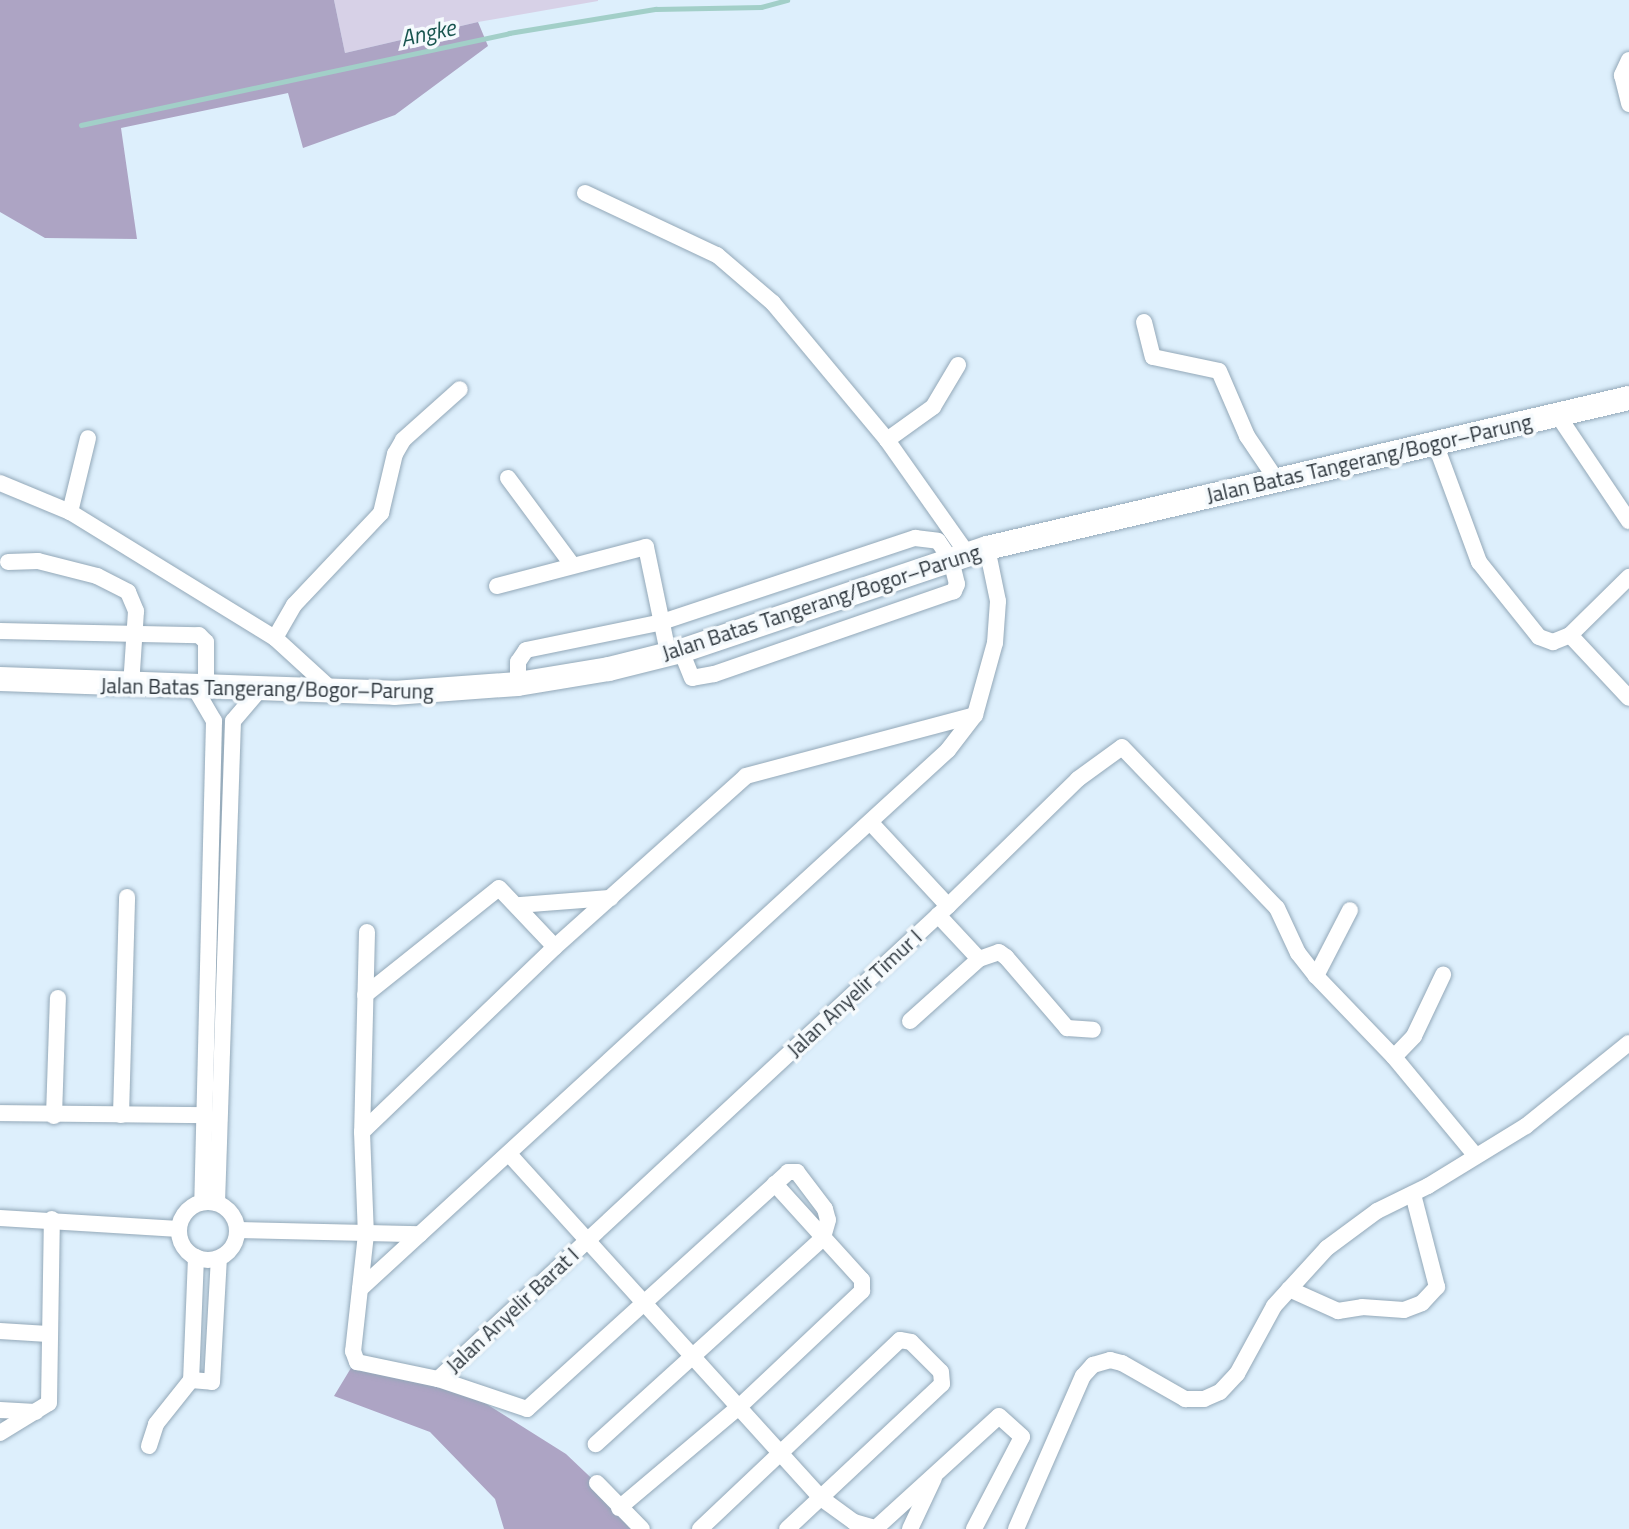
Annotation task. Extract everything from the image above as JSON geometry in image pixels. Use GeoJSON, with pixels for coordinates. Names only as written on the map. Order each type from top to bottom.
{"type":"FeatureCollection","features":[{"type":"Feature","properties":{"kind":"main road","name":"Jalan Batas Tangerang/Bogor–Parung"},"geometry":{"type":"LineString","coordinates":[[0,679],[131,687],[200,685],[405,693],[518,684],[609,669],[675,652],[969,554],[1276,479],[1629,398]]}},
{"type":"Feature","properties":{"kind":"street"},"geometry":{"type":"LineString","coordinates":[[1629,60],[1622,75],[1629,104]]}},
{"type":"Feature","properties":{"kind":"street"},"geometry":{"type":"LineString","coordinates":[[360,1289],[509,1154],[635,1032],[871,823],[948,750],[975,715],[998,621],[969,554],[887,440],[773,303],[725,262],[698,244],[584,193]]}},
{"type":"Feature","properties":{"kind":"street"},"geometry":{"type":"LineString","coordinates":[[1144,322],[1153,357],[1219,371],[1247,436],[1276,479]]}},
{"type":"Feature","properties":{"kind":"street"},"geometry":{"type":"LineString","coordinates":[[887,440],[933,407],[958,365]]}},
{"type":"Feature","properties":{"kind":"street"},"geometry":{"type":"LineString","coordinates":[[275,638],[294,605],[381,513],[395,454],[404,440],[460,389]]}},
{"type":"Feature","properties":{"kind":"street"},"geometry":{"type":"LineString","coordinates":[[1557,414],[1629,522]]}},
{"type":"Feature","properties":{"kind":"street"},"geometry":{"type":"LineString","coordinates":[[70,512],[88,438]]}},
{"type":"Feature","properties":{"kind":"street"},"geometry":{"type":"LineString","coordinates":[[1435,443],[1479,562],[1531,631],[1553,642],[1570,635],[1629,578]]}},
{"type":"Feature","properties":{"kind":"street"},"geometry":{"type":"LineString","coordinates":[[508,478],[571,564]]}},
{"type":"Feature","properties":{"kind":"street"},"geometry":{"type":"LineString","coordinates":[[0,483],[70,512],[275,638],[333,691]]}},
{"type":"Feature","properties":{"kind":"street"},"geometry":{"type":"LineString","coordinates":[[518,684],[518,662],[526,650],[662,622],[915,538],[938,541],[969,554]]}},
{"type":"Feature","properties":{"kind":"street"},"geometry":{"type":"LineString","coordinates":[[497,586],[571,564],[646,547],[662,622],[675,652]]}},
{"type":"Feature","properties":{"kind":"street"},"geometry":{"type":"LineString","coordinates":[[8,562],[38,561],[113,582],[135,600],[131,687]]}},
{"type":"Feature","properties":{"kind":"street"},"geometry":{"type":"LineString","coordinates":[[0,631],[134,631],[199,635],[206,642],[200,685],[214,721],[204,1115],[210,1202]]}},
{"type":"Feature","properties":{"kind":"street"},"geometry":{"type":"LineString","coordinates":[[1570,635],[1629,698]]}},
{"type":"Feature","properties":{"kind":"street"},"geometry":{"type":"LineString","coordinates":[[210,1202],[233,721],[262,687]]}},
{"type":"Feature","properties":{"kind":"street"},"geometry":{"type":"LineString","coordinates":[[362,1132],[555,947],[746,776],[975,715]]}},
{"type":"Feature","properties":{"kind":"street"},"geometry":{"type":"LineString","coordinates":[[214,721],[233,721]]}},
{"type":"Feature","properties":{"kind":"street","name":"Jalan Anyelir Timur I"},"geometry":{"type":"LineString","coordinates":[[586,1241],[943,911],[1078,779],[1122,747],[1277,908],[1298,953],[1315,976]]}},
{"type":"Feature","properties":{"kind":"street"},"geometry":{"type":"LineString","coordinates":[[871,823],[979,959]]}},
{"type":"Feature","properties":{"kind":"street"},"geometry":{"type":"LineString","coordinates":[[365,995],[489,892],[504,890],[555,947]]}},
{"type":"Feature","properties":{"kind":"street"},"geometry":{"type":"LineString","coordinates":[[121,1115],[127,897]]}},
{"type":"Feature","properties":{"kind":"street"},"geometry":{"type":"LineString","coordinates":[[519,905],[611,898]]}},
{"type":"Feature","properties":{"kind":"street"},"geometry":{"type":"LineString","coordinates":[[1350,909],[1315,976],[1394,1057],[1475,1155]]}},
{"type":"Feature","properties":{"kind":"street"},"geometry":{"type":"LineString","coordinates":[[367,932],[362,1132],[366,1234],[353,1359],[362,1365],[438,1379],[527,1409],[791,1170],[825,1209],[828,1220],[823,1238],[596,1444]]}},
{"type":"Feature","properties":{"kind":"street"},"geometry":{"type":"LineString","coordinates":[[910,1021],[979,959],[999,952],[1064,1026],[1075,1032],[1093,1030]]}},
{"type":"Feature","properties":{"kind":"street"},"geometry":{"type":"LineString","coordinates":[[1394,1057],[1414,1036],[1443,975]]}},
{"type":"Feature","properties":{"kind":"street"},"geometry":{"type":"LineString","coordinates":[[54,1116],[58,998]]}},
{"type":"Feature","properties":{"kind":"street"},"geometry":{"type":"LineString","coordinates":[[1016,1529],[1087,1370],[1110,1360],[1185,1399],[1212,1396],[1231,1384],[1274,1306],[1328,1248],[1377,1211],[1413,1194],[1525,1126],[1629,1043]]}},
{"type":"Feature","properties":{"kind":"street"},"geometry":{"type":"LineString","coordinates":[[0,1113],[54,1116],[204,1115]]}},
{"type":"Feature","properties":{"kind":"street"},"geometry":{"type":"LineString","coordinates":[[509,1154],[821,1498],[865,1527],[939,1469],[996,1417],[1021,1433],[974,1529]]}},
{"type":"Feature","properties":{"kind":"street"},"geometry":{"type":"LineString","coordinates":[[620,1508],[740,1406],[862,1291],[862,1280],[775,1184]]}},
{"type":"Feature","properties":{"kind":"street"},"geometry":{"type":"LineString","coordinates":[[1289,1289],[1338,1311],[1362,1307],[1404,1310],[1422,1303],[1437,1287],[1413,1194]]}},
{"type":"Feature","properties":{"kind":"street"},"geometry":{"type":"LineString","coordinates":[[210,1202],[232,1213],[237,1230],[233,1247],[219,1258],[196,1257],[187,1251],[179,1229],[186,1212],[210,1202]]}},
{"type":"Feature","properties":{"kind":"street"},"geometry":{"type":"LineString","coordinates":[[0,1218],[52,1219],[179,1229]]}},
{"type":"Feature","properties":{"kind":"street"},"geometry":{"type":"LineString","coordinates":[[0,1433],[39,1412],[49,1403],[48,1334],[52,1219]]}},
{"type":"Feature","properties":{"kind":"street"},"geometry":{"type":"LineString","coordinates":[[237,1230],[420,1234]]}},
{"type":"Feature","properties":{"kind":"street","name":"Jalan Anyelir Barat I"},"geometry":{"type":"LineString","coordinates":[[438,1379],[586,1241]]}},
{"type":"Feature","properties":{"kind":"street"},"geometry":{"type":"LineString","coordinates":[[149,1446],[156,1424],[191,1380],[196,1257]]}},
{"type":"Feature","properties":{"kind":"street"},"geometry":{"type":"LineString","coordinates":[[191,1380],[212,1382],[215,1376],[219,1258]]}},
{"type":"Feature","properties":{"kind":"street"},"geometry":{"type":"LineString","coordinates":[[0,1332],[48,1334]]}},
{"type":"Feature","properties":{"kind":"street"},"geometry":{"type":"LineString","coordinates":[[700,1529],[900,1340],[911,1342],[941,1372],[942,1384],[787,1529]]}},
{"type":"Feature","properties":{"kind":"street"},"geometry":{"type":"LineString","coordinates":[[0,1410],[39,1412]]}},
{"type":"Feature","properties":{"kind":"street"},"geometry":{"type":"LineString","coordinates":[[909,1529],[939,1469]]}},
{"type":"Feature","properties":{"kind":"street"},"geometry":{"type":"LineString","coordinates":[[597,1483],[642,1529]]}},
{"type":"Feature","properties":{"kind":"shaded area"},"geometry":{"type":"Polygon","coordinates":[[[0,0],[334,0],[345,53],[478,22],[488,46],[395,115],[303,148],[288,93],[121,128],[137,239],[45,238],[0,212],[0,0]]]}},
{"type":"Feature","properties":{"kind":"shaded area"},"geometry":{"type":"Polygon","coordinates":[[[334,0],[598,1],[478,22],[345,53],[334,0]]]}},
{"type":"Feature","properties":{"kind":"shaded area"},"geometry":{"type":"Polygon","coordinates":[[[354,1363],[469,1393],[566,1454],[645,1529],[504,1529],[495,1499],[430,1432],[334,1396],[354,1363]]]}},
{"type":"Feature","properties":{"kind":"waterway","name":"Angke"},"geometry":{"type":"LineString","coordinates":[[81,125],[509,33],[656,9],[761,7],[787,0]]}}]}
